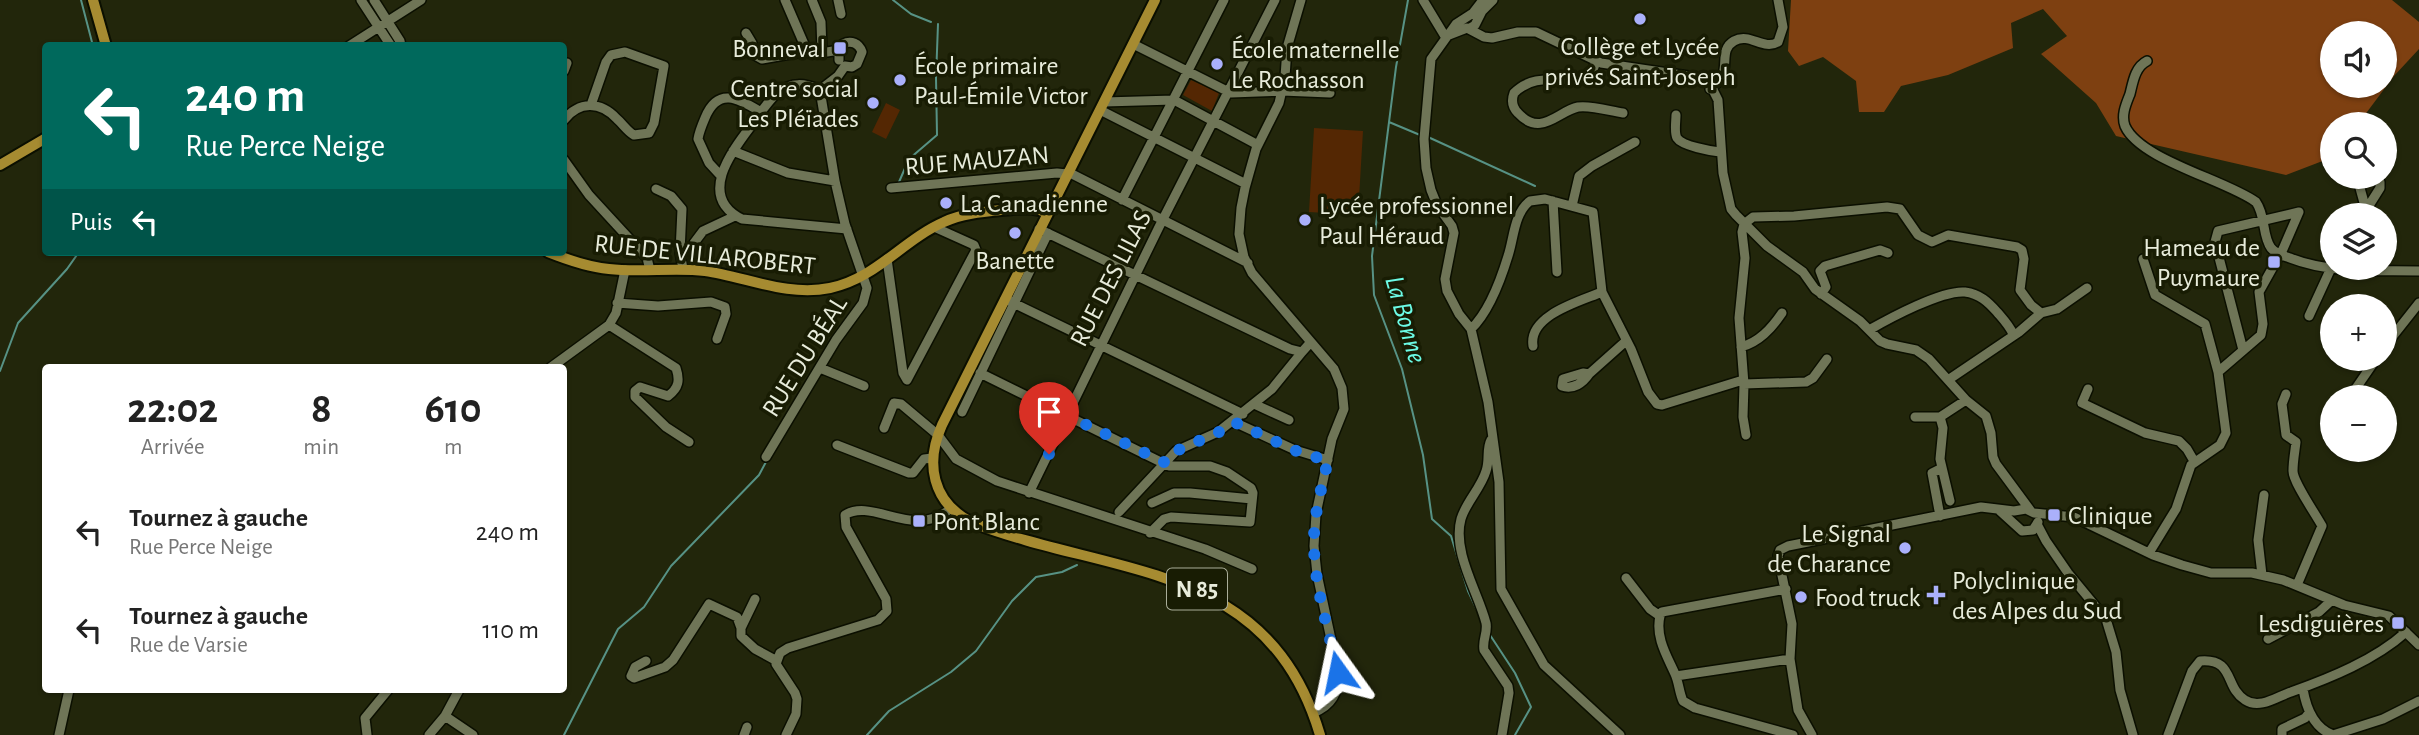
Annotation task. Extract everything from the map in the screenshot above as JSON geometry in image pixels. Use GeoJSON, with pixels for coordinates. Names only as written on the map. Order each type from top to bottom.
{"type":"FeatureCollection","features":[{"type":"Feature","properties":{"kind":"main road"},"geometry":{"type":"LineString","coordinates":[[93,0],[105,42]]}},
{"type":"Feature","properties":{"kind":"main road"},"geometry":{"type":"LineString","coordinates":[[951,508],[936,481],[932,458],[938,435],[1034,251],[1043,231],[1044,211],[1056,181],[1067,174],[1155,0]]}},
{"type":"Feature","properties":{"kind":"main road"},"geometry":{"type":"LineString","coordinates":[[0,165],[42,140]]}},
{"type":"Feature","properties":{"kind":"main road","name":"RUE DE VILLAROBERT"},"geometry":{"type":"LineString","coordinates":[[561,256],[595,267],[683,270],[722,274],[797,290],[828,289],[862,276],[934,227],[956,217],[1009,209],[1044,211]]}},
{"type":"Feature","properties":{"kind":"main road","name":"N 85"},"geometry":{"type":"LineString","coordinates":[[951,508],[965,518],[994,530],[1165,578],[1214,597],[1237,612],[1273,647],[1292,672],[1311,709],[1320,735]]}},
{"type":"Feature","properties":{"kind":"street"},"geometry":{"type":"LineString","coordinates":[[361,0],[388,42]]}},
{"type":"Feature","properties":{"kind":"street"},"geometry":{"type":"LineString","coordinates":[[374,0],[401,42]]}},
{"type":"Feature","properties":{"kind":"street"},"geometry":{"type":"LineString","coordinates":[[355,42],[421,0]]}},
{"type":"Feature","properties":{"kind":"street"},"geometry":{"type":"LineString","coordinates":[[785,0],[807,51]]}},
{"type":"Feature","properties":{"kind":"street"},"geometry":{"type":"LineString","coordinates":[[812,0],[821,22],[825,52]]}},
{"type":"Feature","properties":{"kind":"street"},"geometry":{"type":"LineString","coordinates":[[838,0],[841,15]]}},
{"type":"Feature","properties":{"kind":"street"},"geometry":{"type":"LineString","coordinates":[[1122,200],[1224,0]]}},
{"type":"Feature","properties":{"kind":"street","name":"RUE DES LILAS"},"geometry":{"type":"LineString","coordinates":[[1029,493],[1162,221],[1275,0]]}},
{"type":"Feature","properties":{"kind":"street"},"geometry":{"type":"LineString","coordinates":[[1301,0],[1289,39],[1279,103],[1258,145],[1246,184],[1239,222],[1241,245],[1256,279],[1334,369],[1343,395],[1344,409],[1332,439],[1316,514],[1314,546],[1317,574],[1338,672],[1338,687],[1330,703],[1311,709]]}},
{"type":"Feature","properties":{"kind":"street"},"geometry":{"type":"LineString","coordinates":[[1423,0],[1447,37]]}},
{"type":"Feature","properties":{"kind":"street"},"geometry":{"type":"LineString","coordinates":[[1472,24],[1483,0]]}},
{"type":"Feature","properties":{"kind":"street"},"geometry":{"type":"LineString","coordinates":[[1493,0],[1472,24],[1447,37],[1435,52],[1430,65],[1426,110],[1426,160],[1431,190],[1454,233],[1445,279],[1447,291],[1471,329],[1488,402],[1499,482],[1500,578],[1504,598],[1523,625],[1544,666],[1620,735]]}},
{"type":"Feature","properties":{"kind":"street"},"geometry":{"type":"LineString","coordinates":[[1714,86],[1723,74],[1726,50],[1734,41],[1748,38],[1769,45],[1778,42],[1783,27],[1779,2]]}},
{"type":"Feature","properties":{"kind":"street"},"geometry":{"type":"LineString","coordinates":[[1472,24],[1492,38],[1523,31],[1536,32],[1596,62],[1685,75],[1702,79],[1714,86],[1718,100],[1720,152],[1731,209],[1768,246],[1804,272],[1810,284],[1821,294],[1851,314],[1887,344],[1923,354],[1966,400],[1981,410],[1987,419],[1996,464],[2035,517],[2046,541],[2068,573],[2106,618],[2116,652],[2120,690],[2133,735]]}},
{"type":"Feature","properties":{"kind":"street"},"geometry":{"type":"LineString","coordinates":[[746,33],[752,43],[753,54],[762,59],[807,51],[825,52],[841,59],[838,76],[820,90]]}},
{"type":"Feature","properties":{"kind":"street"},"geometry":{"type":"LineString","coordinates":[[1133,44],[1227,92],[1330,93]]}},
{"type":"Feature","properties":{"kind":"street"},"geometry":{"type":"LineString","coordinates":[[567,117],[577,107],[591,105],[610,112],[634,135],[649,133],[654,123],[664,66],[625,52],[611,55],[591,105]]}},
{"type":"Feature","properties":{"kind":"street"},"geometry":{"type":"LineString","coordinates":[[2147,61],[2136,72],[2123,113],[2129,132],[2163,157],[2251,198],[2259,206],[2270,246],[2279,254],[2313,267],[2320,267]]}},
{"type":"Feature","properties":{"kind":"street"},"geometry":{"type":"LineString","coordinates":[[1596,62],[1586,78],[1542,79],[1528,83],[1514,93],[1514,108],[1524,119],[1543,123],[1578,107],[1623,113]]}},
{"type":"Feature","properties":{"kind":"street"},"geometry":{"type":"LineString","coordinates":[[820,90],[799,83],[788,85],[773,97],[733,151],[721,176],[722,196],[735,216],[748,220],[847,229]]}},
{"type":"Feature","properties":{"kind":"street"},"geometry":{"type":"LineString","coordinates":[[820,90],[835,181],[862,276]]}},
{"type":"Feature","properties":{"kind":"street"},"geometry":{"type":"LineString","coordinates":[[721,176],[709,163],[698,139],[708,110],[716,101],[729,98],[745,102],[761,112]]}},
{"type":"Feature","properties":{"kind":"street"},"geometry":{"type":"LineString","coordinates":[[1102,106],[1174,100],[1258,145]]}},
{"type":"Feature","properties":{"kind":"street"},"geometry":{"type":"LineString","coordinates":[[1102,106],[1154,138],[1246,184]]}},
{"type":"Feature","properties":{"kind":"street"},"geometry":{"type":"LineString","coordinates":[[1676,115],[1675,135],[1678,140],[1720,152]]}},
{"type":"Feature","properties":{"kind":"street"},"geometry":{"type":"LineString","coordinates":[[1572,206],[1579,176],[1635,142]]}},
{"type":"Feature","properties":{"kind":"street"},"geometry":{"type":"LineString","coordinates":[[733,151],[788,173],[835,181]]}},
{"type":"Feature","properties":{"kind":"street"},"geometry":{"type":"LineString","coordinates":[[568,172],[647,258],[650,270]]}},
{"type":"Feature","properties":{"kind":"street"},"geometry":{"type":"LineString","coordinates":[[1067,174],[1248,263]]}},
{"type":"Feature","properties":{"kind":"street","name":"RUE MAUZAN"},"geometry":{"type":"LineString","coordinates":[[891,188],[1067,174]]}},
{"type":"Feature","properties":{"kind":"street"},"geometry":{"type":"LineString","coordinates":[[656,189],[671,196],[682,209],[680,251],[683,270]]}},
{"type":"Feature","properties":{"kind":"street"},"geometry":{"type":"LineString","coordinates":[[1471,329],[1478,323],[1492,296],[1523,207],[1535,199],[1589,209],[1595,216],[1602,292],[1648,392],[1660,405],[1744,382],[1806,382],[1813,378],[1827,359]]}},
{"type":"Feature","properties":{"kind":"street"},"geometry":{"type":"LineString","coordinates":[[1553,201],[1557,272]]}},
{"type":"Feature","properties":{"kind":"street"},"geometry":{"type":"LineString","coordinates":[[1746,435],[1739,318],[1745,258],[1742,232],[1744,224],[1753,217],[1887,207],[1900,209],[1917,235],[1931,242],[1948,235],[2017,247],[2022,250],[2024,259],[2020,290],[2041,313]]}},
{"type":"Feature","properties":{"kind":"street"},"geometry":{"type":"LineString","coordinates":[[2218,372],[2257,339],[2263,330],[2259,292],[2299,212],[2218,231],[2216,242],[2243,350]]}},
{"type":"Feature","properties":{"kind":"street"},"geometry":{"type":"LineString","coordinates":[[694,243],[703,231],[735,216]]}},
{"type":"Feature","properties":{"kind":"street"},"geometry":{"type":"LineString","coordinates":[[887,259],[905,379],[909,378],[976,250],[974,245],[934,227]]}},
{"type":"Feature","properties":{"kind":"street"},"geometry":{"type":"LineString","coordinates":[[1043,231],[1281,345],[1302,352]]}},
{"type":"Feature","properties":{"kind":"street"},"geometry":{"type":"LineString","coordinates":[[1821,294],[1825,284],[1820,271],[1825,266],[1880,250],[1888,253]]}},
{"type":"Feature","properties":{"kind":"street"},"geometry":{"type":"LineString","coordinates":[[2143,259],[2155,295],[2205,324],[2218,372],[2226,433],[2220,445],[2194,461],[2176,509],[2149,553]]}},
{"type":"Feature","properties":{"kind":"street"},"geometry":{"type":"LineString","coordinates":[[555,364],[609,325],[617,308],[625,270]]}},
{"type":"Feature","properties":{"kind":"street"},"geometry":{"type":"LineString","coordinates":[[2397,270],[2419,271]]}},
{"type":"Feature","properties":{"kind":"street","name":"RUE DU BÉAL"},"geometry":{"type":"LineString","coordinates":[[766,457],[866,297],[867,288],[862,276]]}},
{"type":"Feature","properties":{"kind":"street"},"geometry":{"type":"LineString","coordinates":[[2309,316],[2326,280]]}},
{"type":"Feature","properties":{"kind":"street"},"geometry":{"type":"LineString","coordinates":[[1948,380],[2019,332],[2041,313],[2057,309],[2087,288]]}},
{"type":"Feature","properties":{"kind":"street"},"geometry":{"type":"LineString","coordinates":[[1533,346],[1532,336],[1535,331],[1555,311],[1602,292]]}},
{"type":"Feature","properties":{"kind":"street"},"geometry":{"type":"LineString","coordinates":[[1869,330],[1899,313],[1957,292],[1968,292],[1984,298],[2013,334]]}},
{"type":"Feature","properties":{"kind":"street"},"geometry":{"type":"LineString","coordinates":[[962,411],[1010,301],[1243,414]]}},
{"type":"Feature","properties":{"kind":"street"},"geometry":{"type":"LineString","coordinates":[[617,308],[711,302],[725,307],[726,314],[717,339]]}},
{"type":"Feature","properties":{"kind":"street"},"geometry":{"type":"LineString","coordinates":[[2397,331],[2419,303]]}},
{"type":"Feature","properties":{"kind":"street"},"geometry":{"type":"LineString","coordinates":[[617,308],[622,332]]}},
{"type":"Feature","properties":{"kind":"street"},"geometry":{"type":"LineString","coordinates":[[1741,347],[1753,344],[1771,328],[1782,313]]}},
{"type":"Feature","properties":{"kind":"street"},"geometry":{"type":"LineString","coordinates":[[609,325],[676,368],[679,378],[675,391],[668,396],[639,387],[635,391],[635,397],[666,427],[689,442]]}},
{"type":"Feature","properties":{"kind":"street"},"geometry":{"type":"LineString","coordinates":[[1589,374],[1626,341]]}},
{"type":"Feature","properties":{"kind":"street"},"geometry":{"type":"LineString","coordinates":[[1119,512],[1176,451],[1219,432],[1234,422],[1282,379],[1310,343]]}},
{"type":"Feature","properties":{"kind":"street"},"geometry":{"type":"LineString","coordinates":[[820,368],[864,386]]}},
{"type":"Feature","properties":{"kind":"street"},"geometry":{"type":"LineString","coordinates":[[980,373],[1174,467],[1210,466],[1227,472],[1251,488],[1250,522],[1171,517],[1164,519],[1150,533]]}},
{"type":"Feature","properties":{"kind":"street"},"geometry":{"type":"LineString","coordinates":[[2088,389],[2082,403],[2145,433],[2179,441],[2188,449],[2194,461]]}},
{"type":"Feature","properties":{"kind":"street"},"geometry":{"type":"LineString","coordinates":[[2286,394],[2282,404],[2286,435],[2296,442],[2293,472],[2295,483],[2322,526],[2297,585]]}},
{"type":"Feature","properties":{"kind":"street"},"geometry":{"type":"LineString","coordinates":[[1915,417],[1940,417],[1966,400]]}},
{"type":"Feature","properties":{"kind":"street"},"geometry":{"type":"LineString","coordinates":[[884,428],[894,403],[897,403],[906,407],[938,435],[952,455],[997,481],[1205,549],[1252,569]]}},
{"type":"Feature","properties":{"kind":"street"},"geometry":{"type":"LineString","coordinates":[[1254,404],[1289,420]]}},
{"type":"Feature","properties":{"kind":"street"},"geometry":{"type":"LineString","coordinates":[[1940,417],[1943,428],[1940,441],[1942,468],[1950,501]]}},
{"type":"Feature","properties":{"kind":"street"},"geometry":{"type":"LineString","coordinates":[[1234,422],[1303,454],[1328,460]]}},
{"type":"Feature","properties":{"kind":"street"},"geometry":{"type":"LineString","coordinates":[[1493,439],[1488,446],[1488,462],[1483,480],[1464,511],[1460,528],[1470,581],[1486,631],[1484,650],[1508,686],[1502,735]]}},
{"type":"Feature","properties":{"kind":"street"},"geometry":{"type":"LineString","coordinates":[[837,445],[909,473],[913,473],[924,459],[932,458]]}},
{"type":"Feature","properties":{"kind":"street"},"geometry":{"type":"LineString","coordinates":[[1940,516],[1932,473],[1942,468]]}},
{"type":"Feature","properties":{"kind":"street"},"geometry":{"type":"LineString","coordinates":[[1152,503],[1166,496],[1182,493],[1252,499]]}},
{"type":"Feature","properties":{"kind":"street"},"geometry":{"type":"LineString","coordinates":[[2019,494],[2014,513],[2018,528],[2046,541]]}},
{"type":"Feature","properties":{"kind":"street"},"geometry":{"type":"LineString","coordinates":[[2262,575],[2259,540],[2264,495]]}},
{"type":"Feature","properties":{"kind":"street"},"geometry":{"type":"LineString","coordinates":[[1812,735],[1798,710],[1790,659],[1792,624],[1778,556],[1780,550],[1788,545],[1982,507],[1995,507],[2035,517],[2074,517],[2149,553],[2182,565],[2211,573],[2262,575],[2297,585],[2332,600],[2389,616],[2419,645]]}},
{"type":"Feature","properties":{"kind":"street"},"geometry":{"type":"LineString","coordinates":[[786,735],[796,714],[797,699],[778,668],[776,660],[780,653],[788,648],[878,620],[886,613],[886,598],[846,527],[845,515],[856,510],[927,522],[939,518],[951,508]]}},
{"type":"Feature","properties":{"kind":"street"},"geometry":{"type":"LineString","coordinates":[[2028,531],[2035,517]]}},
{"type":"Feature","properties":{"kind":"street"},"geometry":{"type":"LineString","coordinates":[[1626,578],[1650,609],[1660,616]]}},
{"type":"Feature","properties":{"kind":"street"},"geometry":{"type":"LineString","coordinates":[[1786,590],[1662,612],[1660,638],[1683,701],[1695,708],[1793,735]]}},
{"type":"Feature","properties":{"kind":"street"},"geometry":{"type":"LineString","coordinates":[[741,628],[755,598]]}},
{"type":"Feature","properties":{"kind":"street"},"geometry":{"type":"LineString","coordinates":[[2268,639],[2319,612],[2332,600]]}},
{"type":"Feature","properties":{"kind":"street"},"geometry":{"type":"LineString","coordinates":[[646,661],[632,671],[631,676],[634,678],[665,667],[673,660],[709,604],[737,617],[741,636],[776,660]]}},
{"type":"Feature","properties":{"kind":"street"},"geometry":{"type":"LineString","coordinates":[[2168,735],[2192,671],[2200,661],[2213,661],[2224,667],[2238,694],[2251,703],[2266,702],[2324,681],[2389,646],[2406,632]]}},
{"type":"Feature","properties":{"kind":"street"},"geometry":{"type":"LineString","coordinates":[[1676,676],[1790,659]]}},
{"type":"Feature","properties":{"kind":"street"},"geometry":{"type":"LineString","coordinates":[[2303,689],[2309,713],[2325,731],[2333,735],[2383,719],[2419,701]]}},
{"type":"Feature","properties":{"kind":"street"},"geometry":{"type":"LineString","coordinates":[[59,735],[68,693]]}},
{"type":"Feature","properties":{"kind":"street"},"geometry":{"type":"LineString","coordinates":[[367,735],[365,718],[386,693]]}},
{"type":"Feature","properties":{"kind":"street"},"geometry":{"type":"LineString","coordinates":[[429,735],[445,716],[457,693]]}},
{"type":"Feature","properties":{"kind":"street"},"geometry":{"type":"LineString","coordinates":[[2281,735],[2282,729],[2299,722],[2309,713]]}},
{"type":"Feature","properties":{"kind":"street"},"geometry":{"type":"LineString","coordinates":[[445,716],[473,735]]}},
{"type":"Feature","properties":{"kind":"shaded area"},"geometry":{"type":"Polygon","coordinates":[[[1791,0],[2392,0],[2419,22],[2419,49],[2397,73],[2397,21],[2320,21],[2320,98],[2378,98],[2367,112],[2320,112],[2320,162],[2286,175],[2116,136],[2096,103],[2041,54],[2067,36],[2043,9],[2011,23],[2013,48],[1948,75],[1901,86],[1884,112],[1859,112],[1856,81],[1823,57],[1799,66],[1788,51],[1791,0]]]}},
{"type":"Feature","properties":{"kind":"shaded area"},"geometry":{"type":"Polygon","coordinates":[[[1191,80],[1219,93],[1212,111],[1183,95],[1191,80]]]}},
{"type":"Feature","properties":{"kind":"shaded area"},"geometry":{"type":"Polygon","coordinates":[[[886,103],[900,110],[886,139],[872,132],[886,103]]]}},
{"type":"Feature","properties":{"kind":"shaded area"},"geometry":{"type":"Polygon","coordinates":[[[1314,128],[1363,131],[1358,215],[1309,212],[1314,128]]]}},
{"type":"Feature","properties":{"kind":"waterway"},"geometry":{"type":"LineString","coordinates":[[81,0],[92,42]]}},
{"type":"Feature","properties":{"kind":"waterway"},"geometry":{"type":"LineString","coordinates":[[893,0],[911,14],[931,22]]}},
{"type":"Feature","properties":{"kind":"waterway","name":"La Bonne"},"geometry":{"type":"LineString","coordinates":[[1408,0],[1396,67],[1372,256],[1374,295],[1402,369],[1423,455],[1432,519],[1451,536],[1468,591],[1478,612]]}},
{"type":"Feature","properties":{"kind":"waterway"},"geometry":{"type":"LineString","coordinates":[[899,182],[909,159],[937,135],[938,24]]}},
{"type":"Feature","properties":{"kind":"waterway"},"geometry":{"type":"LineString","coordinates":[[1389,122],[1420,135]]}},
{"type":"Feature","properties":{"kind":"waterway"},"geometry":{"type":"LineString","coordinates":[[1428,137],[1535,186]]}},
{"type":"Feature","properties":{"kind":"waterway"},"geometry":{"type":"LineString","coordinates":[[0,371],[18,323],[76,256]]}},
{"type":"Feature","properties":{"kind":"waterway"},"geometry":{"type":"LineString","coordinates":[[564,735],[618,629],[644,607],[671,566],[759,475],[767,460]]}},
{"type":"Feature","properties":{"kind":"waterway"},"geometry":{"type":"LineString","coordinates":[[867,735],[889,711],[951,672],[976,651],[1012,601],[1036,577],[1062,572],[1077,565]]}},
{"type":"Feature","properties":{"kind":"waterway"},"geometry":{"type":"LineString","coordinates":[[1490,635],[1515,673],[1531,707],[1515,735]]}},
{"type":"Feature","properties":{"kind":"place","name":"Collège et Lycée privés Saint-Joseph"},"geometry":{"type":"Point","coordinates":[1640,19]}},
{"type":"Feature","properties":{"kind":"place","name":"Bonneval"},"geometry":{"type":"Point","coordinates":[840,48]}},
{"type":"Feature","properties":{"kind":"place","name":"École maternelle Le Rochasson"},"geometry":{"type":"Point","coordinates":[1217,64]}},
{"type":"Feature","properties":{"kind":"place","name":"École primaire Paul-Émile Victor"},"geometry":{"type":"Point","coordinates":[900,80]}},
{"type":"Feature","properties":{"kind":"place","name":"Centre social Les Pléïades"},"geometry":{"type":"Point","coordinates":[873,103]}},
{"type":"Feature","properties":{"kind":"place","name":"La Canadienne"},"geometry":{"type":"Point","coordinates":[946,203]}},
{"type":"Feature","properties":{"kind":"place","name":"Lycée professionnel Paul Héraud"},"geometry":{"type":"Point","coordinates":[1305,220]}},
{"type":"Feature","properties":{"kind":"place","name":"Banette"},"geometry":{"type":"Point","coordinates":[1015,233]}},
{"type":"Feature","properties":{"kind":"place","name":"Hameau de Puymaure"},"geometry":{"type":"Point","coordinates":[2274,262]}},
{"type":"Feature","properties":{"kind":"place","name":"Clinique"},"geometry":{"type":"Point","coordinates":[2054,515]}},
{"type":"Feature","properties":{"kind":"place","name":"Pont Blanc"},"geometry":{"type":"Point","coordinates":[919,521]}},
{"type":"Feature","properties":{"kind":"place","name":"Le Signal de Charance"},"geometry":{"type":"Point","coordinates":[1905,548]}},
{"type":"Feature","properties":{"kind":"place","name":"Polyclinique des Alpes du Sud"},"geometry":{"type":"Point","coordinates":[1936,595]}},
{"type":"Feature","properties":{"kind":"place","name":"Food truck"},"geometry":{"type":"Point","coordinates":[1801,597]}},
{"type":"Feature","properties":{"kind":"place","name":"Lesdiguières"},"geometry":{"type":"Point","coordinates":[2398,623]}},
{"type":"Feature","properties":{"kind":"route"},"geometry":{"type":"LineString","coordinates":[[1049,454],[1066,415],[1166,463],[1176,451],[1219,432],[1234,422],[1303,454],[1328,460],[1316,514],[1314,546],[1317,574],[1338,672]]}}]}
